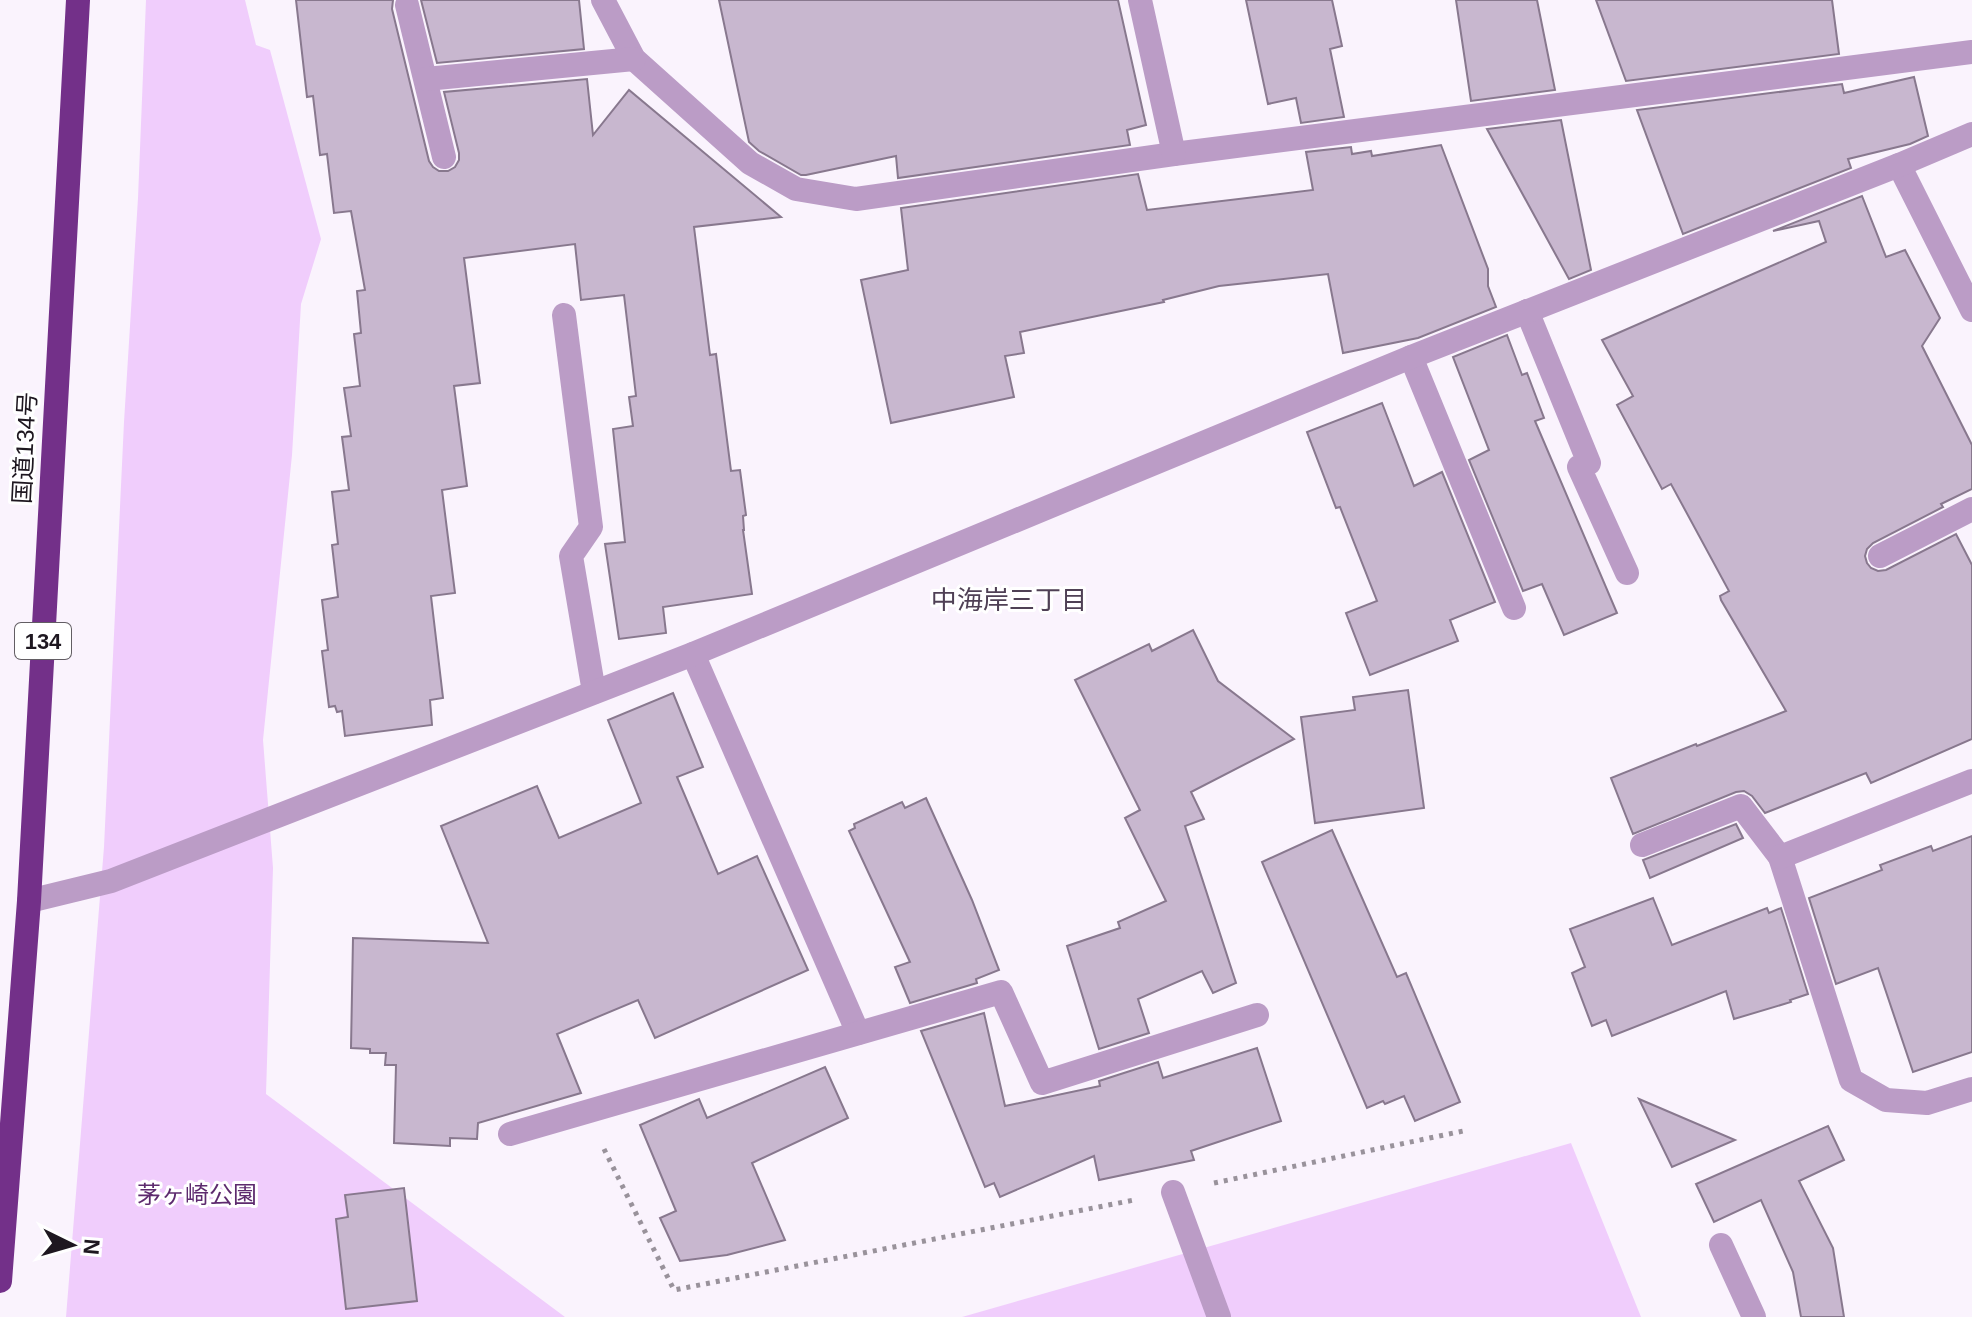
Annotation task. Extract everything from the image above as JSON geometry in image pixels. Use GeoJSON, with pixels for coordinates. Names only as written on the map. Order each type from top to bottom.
{"type":"FeatureCollection","features":[{"type":"Feature","properties":{"kind":"highway","name":"国道134号"},"geometry":{"type":"LineString","coordinates":[[0,1281],[29,901],[78,0]]}},
{"type":"Feature","properties":{"kind":"street"},"geometry":{"type":"LineString","coordinates":[[603,0],[634,59],[750,163],[796,189],[856,199],[1174,154],[1972,52]]}},
{"type":"Feature","properties":{"kind":"street"},"geometry":{"type":"LineString","coordinates":[[1140,0],[1174,154]]}},
{"type":"Feature","properties":{"kind":"street"},"geometry":{"type":"LineString","coordinates":[[407,5],[444,157]]}},
{"type":"Feature","properties":{"kind":"street"},"geometry":{"type":"LineString","coordinates":[[426,79],[634,59]]}},
{"type":"Feature","properties":{"kind":"street"},"geometry":{"type":"LineString","coordinates":[[29,901],[111,881],[693,654],[1411,357],[1972,134]]}},
{"type":"Feature","properties":{"kind":"street"},"geometry":{"type":"LineString","coordinates":[[1899,165],[1972,310]]}},
{"type":"Feature","properties":{"kind":"street"},"geometry":{"type":"LineString","coordinates":[[1527,311],[1589,463],[1579,467],[1627,573]]}},
{"type":"Feature","properties":{"kind":"street"},"geometry":{"type":"LineString","coordinates":[[564,315],[591,527],[571,556],[594,692]]}},
{"type":"Feature","properties":{"kind":"street"},"geometry":{"type":"LineString","coordinates":[[1411,357],[1514,608]]}},
{"type":"Feature","properties":{"kind":"street"},"geometry":{"type":"LineString","coordinates":[[1880,556],[1972,509]]}},
{"type":"Feature","properties":{"kind":"street"},"geometry":{"type":"LineString","coordinates":[[693,654],[858,1033]]}},
{"type":"Feature","properties":{"kind":"street"},"geometry":{"type":"LineString","coordinates":[[1780,857],[1972,781]]}},
{"type":"Feature","properties":{"kind":"street"},"geometry":{"type":"LineString","coordinates":[[1642,845],[1741,806],[1780,857],[1851,1080],[1886,1100],[1927,1103],[1972,1089]]}},
{"type":"Feature","properties":{"kind":"street"},"geometry":{"type":"LineString","coordinates":[[510,1134],[1001,992],[1042,1083],[1257,1015]]}},
{"type":"Feature","properties":{"kind":"street"},"geometry":{"type":"LineString","coordinates":[[1173,1192],[1219,1317]]}},
{"type":"Feature","properties":{"kind":"street"},"geometry":{"type":"LineString","coordinates":[[1721,1245],[1754,1317]]}},
{"type":"Feature","properties":{"kind":"path"},"geometry":{"type":"LineString","coordinates":[[586,1112],[674,1290],[1173,1192],[1468,1130]]}},
{"type":"Feature","properties":{"kind":"green space","name":"茅ヶ崎公園"},"geometry":{"type":"Polygon","coordinates":[[[146,0],[245,0],[256,45],[270,50],[321,239],[301,304],[292,455],[263,740],[273,868],[266,1094],[565,1317],[66,1317],[104,847],[146,0]]]}},
{"type":"Feature","properties":{"kind":"green space"},"geometry":{"type":"Polygon","coordinates":[[[1571,1143],[1641,1317],[962,1317],[1571,1143]]]}},
{"type":"Feature","properties":{"kind":"building"},"geometry":{"type":"Polygon","coordinates":[[[296,0],[393,0],[392,9],[429,161],[439,171],[448,171],[459,160],[444,92],[587,79],[593,135],[629,90],[781,217],[694,227],[710,355],[716,354],[731,471],[740,470],[746,515],[743,516],[743,530],[752,594],[663,607],[666,633],[619,639],[605,544],[625,542],[613,429],[633,426],[629,397],[636,396],[624,295],[581,300],[575,244],[464,258],[480,383],[454,386],[467,486],[442,490],[455,593],[431,596],[443,698],[430,700],[432,725],[345,736],[342,711],[337,712],[335,706],[329,707],[322,651],[328,650],[322,600],[338,597],[332,545],[338,544],[332,492],[349,490],[342,437],[351,436],[344,388],[360,386],[354,334],[361,333],[357,291],[365,290],[351,211],[334,213],[327,154],[320,155],[313,96],[307,97],[296,0]]]}},
{"type":"Feature","properties":{"kind":"building"},"geometry":{"type":"Polygon","coordinates":[[[421,0],[579,0],[584,49],[437,63],[421,0]]]}},
{"type":"Feature","properties":{"kind":"building"},"geometry":{"type":"Polygon","coordinates":[[[719,0],[1118,0],[1146,125],[1127,130],[1130,145],[898,178],[896,156],[801,175],[749,142],[719,0]]]}},
{"type":"Feature","properties":{"kind":"building"},"geometry":{"type":"Polygon","coordinates":[[[1246,0],[1332,0],[1342,46],[1330,49],[1344,117],[1301,123],[1296,98],[1268,104],[1246,0]]]}},
{"type":"Feature","properties":{"kind":"building"},"geometry":{"type":"Polygon","coordinates":[[[1456,0],[1537,0],[1555,90],[1471,101],[1456,0]]]}},
{"type":"Feature","properties":{"kind":"building"},"geometry":{"type":"Polygon","coordinates":[[[1596,0],[1832,0],[1839,54],[1626,81],[1596,0]]]}},
{"type":"Feature","properties":{"kind":"building"},"geometry":{"type":"Polygon","coordinates":[[[1914,77],[1928,136],[1910,144],[1848,159],[1851,168],[1683,234],[1637,110],[1842,84],[1844,93],[1914,77]]]}},
{"type":"Feature","properties":{"kind":"building"},"geometry":{"type":"Polygon","coordinates":[[[1561,120],[1591,270],[1569,279],[1487,129],[1561,120]]]}},
{"type":"Feature","properties":{"kind":"building"},"geometry":{"type":"Polygon","coordinates":[[[1441,145],[1488,269],[1488,286],[1496,307],[1418,338],[1343,353],[1328,274],[1219,286],[1164,302],[1020,332],[1024,353],[1005,356],[1014,397],[891,423],[861,280],[908,270],[901,208],[1138,174],[1147,210],[1313,190],[1306,152],[1351,147],[1352,154],[1371,151],[1372,156],[1441,145]]]}},
{"type":"Feature","properties":{"kind":"building"},"geometry":{"type":"Polygon","coordinates":[[[1862,196],[1886,257],[1905,250],[1940,318],[1922,346],[1972,445],[1972,489],[1873,543],[1865,556],[1871,568],[1886,570],[1956,534],[1972,565],[1972,739],[1871,783],[1866,773],[1765,813],[1752,796],[1744,791],[1736,792],[1633,834],[1611,778],[1786,711],[1721,600],[1720,596],[1729,591],[1671,484],[1662,489],[1617,405],[1633,396],[1602,340],[1826,242],[1819,221],[1773,231],[1862,196]]]}},
{"type":"Feature","properties":{"kind":"building"},"geometry":{"type":"Polygon","coordinates":[[[1507,335],[1522,375],[1527,373],[1544,418],[1535,421],[1617,613],[1564,635],[1542,584],[1523,591],[1469,460],[1489,450],[1453,357],[1507,335]]]}},
{"type":"Feature","properties":{"kind":"building"},"geometry":{"type":"Polygon","coordinates":[[[1382,403],[1414,486],[1442,472],[1495,602],[1450,620],[1458,641],[1370,675],[1346,613],[1377,601],[1307,432],[1382,403]]]}},
{"type":"Feature","properties":{"kind":"building"},"geometry":{"type":"Polygon","coordinates":[[[1193,630],[1218,681],[1294,739],[1191,792],[1204,819],[1185,826],[1236,983],[1213,993],[1202,971],[1138,999],[1149,1033],[1099,1049],[1067,946],[1120,928],[1118,922],[1166,901],[1125,818],[1140,810],[1075,680],[1149,644],[1152,651],[1193,630]]]}},
{"type":"Feature","properties":{"kind":"building"},"geometry":{"type":"Polygon","coordinates":[[[1408,690],[1424,808],[1315,823],[1301,717],[1355,710],[1353,697],[1408,690]]]}},
{"type":"Feature","properties":{"kind":"building"},"geometry":{"type":"Polygon","coordinates":[[[673,693],[703,767],[677,777],[718,874],[757,856],[808,970],[655,1038],[638,1000],[557,1034],[581,1093],[478,1123],[477,1139],[450,1138],[450,1146],[394,1143],[396,1065],[385,1065],[386,1053],[351,1048],[353,938],[488,943],[441,826],[537,786],[559,838],[641,803],[608,720],[673,693]]]}},
{"type":"Feature","properties":{"kind":"building"},"geometry":{"type":"Polygon","coordinates":[[[926,798],[972,900],[999,970],[976,979],[977,983],[910,1003],[895,967],[910,962],[849,831],[855,828],[854,824],[902,802],[905,808],[926,798]]]}},
{"type":"Feature","properties":{"kind":"building"},"geometry":{"type":"Polygon","coordinates":[[[1736,824],[1743,838],[1650,878],[1643,860],[1736,824]]]}},
{"type":"Feature","properties":{"kind":"building"},"geometry":{"type":"Polygon","coordinates":[[[1332,830],[1397,977],[1406,973],[1460,1102],[1415,1121],[1404,1096],[1367,1108],[1262,862],[1332,830]]]}},
{"type":"Feature","properties":{"kind":"building"},"geometry":{"type":"Polygon","coordinates":[[[1972,836],[1972,1052],[1913,1072],[1878,968],[1836,984],[1809,898],[1882,870],[1880,865],[1931,846],[1933,851],[1972,836]]]}},
{"type":"Feature","properties":{"kind":"building"},"geometry":{"type":"Polygon","coordinates":[[[1653,898],[1672,945],[1767,908],[1769,913],[1781,908],[1808,994],[1734,1019],[1726,991],[1612,1036],[1606,1020],[1592,1026],[1572,973],[1585,967],[1570,929],[1653,898]]]}},
{"type":"Feature","properties":{"kind":"building"},"geometry":{"type":"Polygon","coordinates":[[[984,1013],[1005,1106],[1100,1086],[1099,1081],[1158,1062],[1163,1078],[1257,1048],[1281,1121],[1191,1151],[1194,1160],[1099,1180],[1094,1156],[1000,1197],[994,1183],[985,1187],[921,1031],[984,1013]]]}},
{"type":"Feature","properties":{"kind":"building"},"geometry":{"type":"Polygon","coordinates":[[[825,1067],[848,1118],[752,1163],[785,1240],[727,1255],[680,1261],[660,1218],[676,1211],[640,1125],[699,1099],[707,1118],[825,1067]]]}},
{"type":"Feature","properties":{"kind":"building"},"geometry":{"type":"Polygon","coordinates":[[[1639,1099],[1735,1140],[1672,1167],[1639,1099]]]}},
{"type":"Feature","properties":{"kind":"building"},"geometry":{"type":"Polygon","coordinates":[[[1828,1126],[1844,1160],[1799,1181],[1833,1248],[1844,1317],[1801,1317],[1793,1272],[1761,1200],[1714,1222],[1696,1184],[1828,1126]]]}},
{"type":"Feature","properties":{"kind":"building"},"geometry":{"type":"Polygon","coordinates":[[[404,1188],[417,1301],[346,1309],[336,1219],[348,1217],[345,1195],[404,1188]]]}},
{"type":"Feature","properties":{"kind":"district","name":"中海岸三丁目"},"geometry":{"type":"Point","coordinates":[1009,600]}}]}
